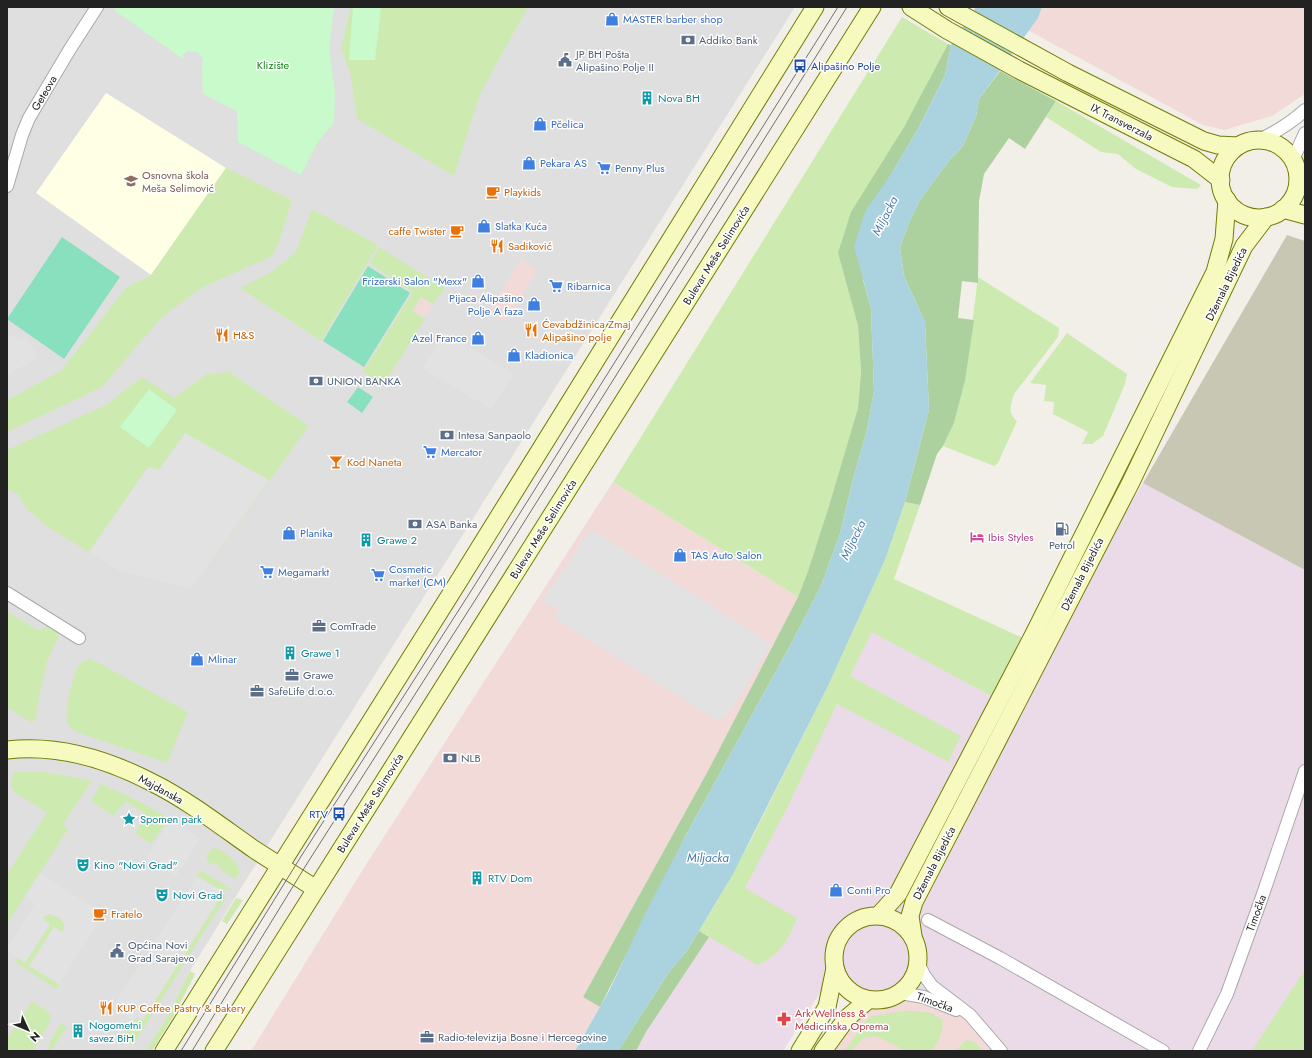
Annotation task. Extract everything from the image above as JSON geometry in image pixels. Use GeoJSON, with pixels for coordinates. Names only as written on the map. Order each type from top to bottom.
{"type":"FeatureCollection","features":[{"type":"Feature","properties":{"kind":"main road"},"geometry":{"type":"LineString","coordinates":[[164,1051],[545,444],[815,7]]}},
{"type":"Feature","properties":{"kind":"main road","name":"Bulevar Meše Selimovića"},"geometry":{"type":"LineString","coordinates":[[214,1051],[872,7]]}},
{"type":"Feature","properties":{"kind":"main road","name":"IX Transverzala"},"geometry":{"type":"LineString","coordinates":[[911,7],[947,30],[1019,70],[1194,159],[1221,180]]}},
{"type":"Feature","properties":{"kind":"main road","name":"IX Transverzala"},"geometry":{"type":"LineString","coordinates":[[953,10],[1106,93],[1204,141],[1218,145],[1238,146]]}},
{"type":"Feature","properties":{"kind":"main road"},"geometry":{"type":"LineString","coordinates":[[1251,140],[1259,140],[1269,141],[1279,145],[1287,151],[1293,160],[1302,183],[1291,201],[1283,210],[1266,217],[1251,216],[1238,211],[1227,200],[1221,187],[1221,170],[1230,153],[1238,146],[1251,140]]}},
{"type":"Feature","properties":{"kind":"main road","name":"Džemala Bijedića"},"geometry":{"type":"LineString","coordinates":[[879,915],[898,894],[1034,634],[1215,272],[1224,239],[1227,200]]}},
{"type":"Feature","properties":{"kind":"main road"},"geometry":{"type":"LineString","coordinates":[[1283,210],[1305,215]]}},
{"type":"Feature","properties":{"kind":"main road","name":"Džemala Bijedića"},"geometry":{"type":"LineString","coordinates":[[900,993],[909,985],[915,974],[918,962],[918,949],[913,936],[910,916],[914,902],[1130,484],[1244,246],[1266,217]]}},
{"type":"Feature","properties":{"kind":"main road","name":"Majdanska"},"geometry":{"type":"LineString","coordinates":[[7,750],[18,748],[47,749],[66,752],[111,765],[153,782],[316,889]]}},
{"type":"Feature","properties":{"kind":"main road"},"geometry":{"type":"LineString","coordinates":[[800,1051],[828,1007],[835,968],[834,951],[836,942],[843,931],[854,922],[866,917],[879,915],[893,919],[904,926],[913,936]]}},
{"type":"Feature","properties":{"kind":"main road"},"geometry":{"type":"LineString","coordinates":[[835,968],[841,983],[847,989],[853,994],[868,1000],[884,999],[900,993]]}},
{"type":"Feature","properties":{"kind":"main road"},"geometry":{"type":"LineString","coordinates":[[823,1051],[846,1019],[868,1000]]}},
{"type":"Feature","properties":{"kind":"street","name":"Geteova"},"geometry":{"type":"LineString","coordinates":[[7,186],[22,135],[29,118],[97,7]]}},
{"type":"Feature","properties":{"kind":"street"},"geometry":{"type":"LineString","coordinates":[[1259,140],[1294,120],[1305,110]]}},
{"type":"Feature","properties":{"kind":"street"},"geometry":{"type":"LineString","coordinates":[[1293,160],[1305,133]]}},
{"type":"Feature","properties":{"kind":"street"},"geometry":{"type":"LineString","coordinates":[[7,593],[79,638]]}},
{"type":"Feature","properties":{"kind":"street","name":"Timočka"},"geometry":{"type":"LineString","coordinates":[[1199,1051],[1227,994],[1265,890],[1305,771]]}},
{"type":"Feature","properties":{"kind":"street"},"geometry":{"type":"LineString","coordinates":[[928,920],[1000,958],[1163,1051]]}},
{"type":"Feature","properties":{"kind":"street","name":"Timočka"},"geometry":{"type":"LineString","coordinates":[[918,962],[924,975],[932,986],[970,1015],[1001,1051]]}},
{"type":"Feature","properties":{"kind":"street","name":"Timočka"},"geometry":{"type":"LineString","coordinates":[[900,993],[924,997],[970,1015]]}},
{"type":"Feature","properties":{"kind":"shaded area"},"geometry":{"type":"Polygon","coordinates":[[[7,7],[795,7],[267,846],[190,971],[168,1015],[146,1051],[7,1051],[7,7]]]}},
{"type":"Feature","properties":{"kind":"shaded area"},"geometry":{"type":"Polygon","coordinates":[[[985,7],[1305,7],[1305,94],[1272,116],[1224,130],[1203,125],[985,7]]]}},
{"type":"Feature","properties":{"kind":"shaded area","name":"Osnovna škola Meša Selimović"},"geometry":{"type":"Polygon","coordinates":[[[106,93],[226,168],[151,275],[36,193],[106,93]]]}},
{"type":"Feature","properties":{"kind":"shaded area"},"geometry":{"type":"Polygon","coordinates":[[[1287,235],[1305,241],[1305,570],[1143,483],[1287,235]]]}},
{"type":"Feature","properties":{"kind":"shaded area"},"geometry":{"type":"Polygon","coordinates":[[[521,259],[538,270],[505,322],[489,312],[521,259]]]}},
{"type":"Feature","properties":{"kind":"shaded area"},"geometry":{"type":"Polygon","coordinates":[[[421,297],[433,305],[424,317],[413,310],[421,297]]]}},
{"type":"Feature","properties":{"kind":"shaded area"},"geometry":{"type":"Polygon","coordinates":[[[445,332],[514,374],[491,409],[422,368],[445,332]]]}},
{"type":"Feature","properties":{"kind":"shaded area"},"geometry":{"type":"Polygon","coordinates":[[[14,334],[21,340],[26,338],[38,357],[7,376],[7,337],[14,334]]]}},
{"type":"Feature","properties":{"kind":"shaded area"},"geometry":{"type":"Polygon","coordinates":[[[185,433],[269,480],[191,589],[117,570],[89,552],[148,467],[159,470],[185,433]]]}},
{"type":"Feature","properties":{"kind":"shaded area"},"geometry":{"type":"Polygon","coordinates":[[[613,482],[798,597],[709,769],[583,997],[600,1007],[575,1051],[251,1051],[367,863],[613,482]]]}},
{"type":"Feature","properties":{"kind":"shaded area"},"geometry":{"type":"Polygon","coordinates":[[[1143,483],[1305,570],[1305,1051],[995,1051],[965,1020],[934,1003],[900,993],[890,998],[868,1000],[847,989],[841,983],[835,969],[783,1051],[636,1051],[646,1032],[723,916],[888,579],[1044,649],[1143,483]]]}},
{"type":"Feature","properties":{"kind":"shaded area"},"geometry":{"type":"Polygon","coordinates":[[[591,529],[771,644],[731,711],[718,721],[554,618],[559,610],[542,601],[591,529]]]}},
{"type":"Feature","properties":{"kind":"shaded area"},"geometry":{"type":"Polygon","coordinates":[[[170,820],[200,839],[176,877],[146,859],[170,820]]]}},
{"type":"Feature","properties":{"kind":"shaded area"},"geometry":{"type":"Polygon","coordinates":[[[40,873],[104,914],[59,984],[29,966],[54,927],[63,932],[64,923],[57,916],[48,914],[42,918],[50,924],[25,963],[7,951],[7,948],[35,904],[25,896],[40,873]]]}},
{"type":"Feature","properties":{"kind":"shaded area"},"geometry":{"type":"Polygon","coordinates":[[[197,876],[224,892],[143,1020],[136,1018],[133,1021],[112,1008],[197,876]]]}},
{"type":"Feature","properties":{"kind":"shaded area"},"geometry":{"type":"Polygon","coordinates":[[[900,993],[934,1003],[965,1020],[995,1051],[808,1051],[868,1000],[890,998],[900,993]]]}},
{"type":"Feature","properties":{"kind":"green space","name":"Klizište"},"geometry":{"type":"Polygon","coordinates":[[[117,7],[335,7],[329,48],[335,92],[334,123],[317,143],[301,175],[238,142],[237,111],[203,94],[203,59],[197,52],[188,51],[183,55],[183,59],[114,10],[117,7]]]}},
{"type":"Feature","properties":{"kind":"green space"},"geometry":{"type":"Polygon","coordinates":[[[351,7],[528,7],[480,94],[454,176],[357,119],[351,76],[341,47],[351,7]]]}},
{"type":"Feature","properties":{"kind":"green space"},"geometry":{"type":"Polygon","coordinates":[[[353,7],[381,7],[375,60],[349,60],[353,7]]]}},
{"type":"Feature","properties":{"kind":"green space"},"geometry":{"type":"Polygon","coordinates":[[[902,17],[948,44],[838,253],[858,326],[861,371],[858,408],[828,509],[798,597],[613,482],[902,17]]]}},
{"type":"Feature","properties":{"kind":"green space"},"geometry":{"type":"Polygon","coordinates":[[[948,44],[951,45],[945,75],[918,129],[893,171],[863,280],[871,308],[874,391],[867,430],[852,483],[840,534],[821,586],[686,835],[600,1007],[583,997],[709,769],[798,597],[808,571],[858,408],[861,371],[858,326],[838,253],[851,212],[904,127],[948,44]]]}},
{"type":"Feature","properties":{"kind":"green space"},"geometry":{"type":"Polygon","coordinates":[[[1000,71],[1056,101],[1025,149],[1009,138],[984,174],[979,201],[978,283],[962,281],[958,318],[974,320],[965,381],[954,423],[943,446],[937,454],[920,505],[905,502],[929,410],[925,322],[904,276],[900,248],[908,225],[920,200],[951,158],[963,146],[976,116],[979,99],[1000,71]]]}},
{"type":"Feature","properties":{"kind":"green space"},"geometry":{"type":"Polygon","coordinates":[[[1056,101],[1201,185],[1197,189],[1172,187],[1136,169],[1118,154],[1101,152],[1046,117],[1056,101]]]}},
{"type":"Feature","properties":{"kind":"green space"},"geometry":{"type":"Polygon","coordinates":[[[226,168],[292,200],[279,242],[272,256],[203,287],[162,317],[102,387],[7,432],[7,400],[61,371],[126,288],[151,275],[226,168]]]}},
{"type":"Feature","properties":{"kind":"green space"},"geometry":{"type":"Polygon","coordinates":[[[312,209],[378,245],[321,341],[240,288],[271,272],[296,252],[312,209]]]}},
{"type":"Feature","properties":{"kind":"green space"},"geometry":{"type":"Polygon","coordinates":[[[62,237],[120,277],[64,359],[7,319],[62,237]]]}},
{"type":"Feature","properties":{"kind":"green space"},"geometry":{"type":"Polygon","coordinates":[[[379,247],[445,288],[433,304],[421,297],[412,311],[425,319],[384,384],[363,372],[413,292],[370,264],[379,247]]]}},
{"type":"Feature","properties":{"kind":"green space"},"geometry":{"type":"Polygon","coordinates":[[[368,266],[410,293],[364,367],[323,341],[368,266]]]}},
{"type":"Feature","properties":{"kind":"green space"},"geometry":{"type":"Polygon","coordinates":[[[978,277],[1059,328],[1058,337],[1014,394],[1011,412],[1017,421],[998,463],[994,466],[943,446],[954,423],[965,381],[978,277]]]}},
{"type":"Feature","properties":{"kind":"green space"},"geometry":{"type":"Polygon","coordinates":[[[1067,333],[1127,374],[1125,384],[1103,436],[1092,444],[1082,444],[1088,432],[1053,414],[1054,402],[1044,401],[1046,385],[1030,383],[1067,333]]]}},
{"type":"Feature","properties":{"kind":"green space"},"geometry":{"type":"Polygon","coordinates":[[[229,372],[309,426],[191,589],[117,570],[44,524],[25,507],[18,494],[7,489],[7,450],[106,405],[142,377],[174,398],[207,374],[229,372]]]}},
{"type":"Feature","properties":{"kind":"green space"},"geometry":{"type":"Polygon","coordinates":[[[358,387],[373,397],[362,413],[347,402],[358,387]]]}},
{"type":"Feature","properties":{"kind":"green space"},"geometry":{"type":"Polygon","coordinates":[[[149,389],[177,410],[149,448],[120,427],[149,389]]]}},
{"type":"Feature","properties":{"kind":"green space"},"geometry":{"type":"Polygon","coordinates":[[[905,502],[920,505],[894,579],[1023,638],[993,697],[872,632],[850,676],[961,736],[948,762],[837,704],[787,808],[745,888],[797,918],[787,940],[777,952],[771,958],[757,965],[699,931],[751,840],[828,686],[885,560],[905,502]]]}},
{"type":"Feature","properties":{"kind":"green space"},"geometry":{"type":"Polygon","coordinates":[[[7,611],[37,630],[51,627],[59,633],[47,662],[36,717],[32,723],[7,707],[7,611]]]}},
{"type":"Feature","properties":{"kind":"green space"},"geometry":{"type":"Polygon","coordinates":[[[90,659],[188,712],[167,763],[80,733],[73,730],[69,726],[67,713],[69,694],[74,676],[79,665],[90,659]]]}},
{"type":"Feature","properties":{"kind":"green space"},"geometry":{"type":"Polygon","coordinates":[[[14,772],[46,772],[92,781],[63,824],[68,829],[7,924],[7,874],[47,813],[16,793],[11,788],[11,781],[14,772]]]}},
{"type":"Feature","properties":{"kind":"green space"},"geometry":{"type":"Polygon","coordinates":[[[101,784],[136,800],[169,818],[151,844],[135,833],[147,815],[126,801],[113,816],[91,801],[101,784]]]}},
{"type":"Feature","properties":{"kind":"green space"},"geometry":{"type":"Polygon","coordinates":[[[213,848],[216,848],[226,854],[237,864],[239,874],[235,879],[221,870],[222,868],[215,863],[213,865],[207,861],[206,857],[213,848]]]}},
{"type":"Feature","properties":{"kind":"green space"},"geometry":{"type":"Polygon","coordinates":[[[199,872],[203,872],[231,889],[230,891],[226,889],[224,892],[197,876],[199,872]]]}},
{"type":"Feature","properties":{"kind":"green space"},"geometry":{"type":"Polygon","coordinates":[[[222,895],[226,897],[133,1045],[123,1039],[123,1035],[133,1020],[139,1018],[143,1019],[222,895]]]}},
{"type":"Feature","properties":{"kind":"green space"},"geometry":{"type":"Polygon","coordinates":[[[236,898],[243,900],[227,924],[222,921],[236,898]]]}},
{"type":"Feature","properties":{"kind":"green space"},"geometry":{"type":"Polygon","coordinates":[[[48,914],[58,917],[63,922],[63,932],[54,927],[30,965],[59,984],[56,989],[15,962],[18,958],[25,963],[49,924],[41,919],[48,914]]]}},
{"type":"Feature","properties":{"kind":"green space"},"geometry":{"type":"Polygon","coordinates":[[[699,931],[709,937],[646,1032],[636,1051],[618,1051],[669,972],[686,952],[699,931]]]}},
{"type":"Feature","properties":{"kind":"green space"},"geometry":{"type":"Polygon","coordinates":[[[1305,969],[1305,1051],[1252,1051],[1305,969]]]}},
{"type":"Feature","properties":{"kind":"green space"},"geometry":{"type":"Polygon","coordinates":[[[190,971],[195,974],[173,1017],[152,1051],[146,1051],[168,1015],[190,971]]]}},
{"type":"Feature","properties":{"kind":"green space"},"geometry":{"type":"Polygon","coordinates":[[[32,1001],[47,1011],[51,1016],[48,1026],[33,1051],[7,1051],[7,1039],[32,1001]]]}},
{"type":"Feature","properties":{"kind":"green space"},"geometry":{"type":"Polygon","coordinates":[[[902,1011],[932,1013],[943,1021],[940,1037],[937,1044],[931,1051],[906,1051],[876,1036],[863,1038],[852,1051],[845,1051],[867,1019],[872,1016],[902,1011]]]}},
{"type":"Feature","properties":{"kind":"green space"},"geometry":{"type":"Polygon","coordinates":[[[61,1023],[67,1027],[51,1051],[48,1051],[49,1044],[61,1023]]]}},
{"type":"Feature","properties":{"kind":"green space"},"geometry":{"type":"Polygon","coordinates":[[[966,1040],[976,1043],[984,1051],[956,1051],[966,1040]]]}},
{"type":"Feature","properties":{"kind":"water","name":"Miljacka"},"geometry":{"type":"Polygon","coordinates":[[[976,7],[1042,7],[1038,18],[979,99],[976,116],[963,146],[951,158],[920,200],[908,225],[900,248],[904,276],[925,322],[929,410],[905,502],[885,560],[828,686],[733,874],[686,952],[669,972],[618,1051],[575,1051],[609,991],[646,912],[686,835],[821,586],[840,534],[852,483],[867,430],[874,391],[871,308],[854,246],[865,212],[893,171],[918,129],[945,75],[951,45],[976,7]]]}},
{"type":"Feature","properties":{"kind":"tram line"},"geometry":{"type":"LineString","coordinates":[[181,1051],[300,858],[471,591],[838,7]]}},
{"type":"Feature","properties":{"kind":"tram line"},"geometry":{"type":"LineString","coordinates":[[192,1051],[308,862],[479,594],[847,7]]}},
{"type":"Feature","properties":{"kind":"place","name":"MASTER barber shop"},"geometry":{"type":"Point","coordinates":[612,19]}},
{"type":"Feature","properties":{"kind":"place","name":"Addiko Bank"},"geometry":{"type":"Point","coordinates":[688,40]}},
{"type":"Feature","properties":{"kind":"place","name":"JP BH Pošta Alipašino Polje II"},"geometry":{"type":"Point","coordinates":[565,60]}},
{"type":"Feature","properties":{"kind":"place","name":"Alipašino Polje"},"geometry":{"type":"Point","coordinates":[800,66]}},
{"type":"Feature","properties":{"kind":"place","name":"Nova BH"},"geometry":{"type":"Point","coordinates":[647,98]}},
{"type":"Feature","properties":{"kind":"place","name":"Pčelica"},"geometry":{"type":"Point","coordinates":[540,124]}},
{"type":"Feature","properties":{"kind":"place","name":"Pekara AS"},"geometry":{"type":"Point","coordinates":[529,163]}},
{"type":"Feature","properties":{"kind":"place","name":"Penny Plus"},"geometry":{"type":"Point","coordinates":[604,168]}},
{"type":"Feature","properties":{"kind":"place","name":"Osnovna škola Meša Selimović"},"geometry":{"type":"Point","coordinates":[131,181]}},
{"type":"Feature","properties":{"kind":"place","name":"Playkids"},"geometry":{"type":"Point","coordinates":[493,192]}},
{"type":"Feature","properties":{"kind":"place","name":"Slatka Kuća"},"geometry":{"type":"Point","coordinates":[484,226]}},
{"type":"Feature","properties":{"kind":"place","name":"caffe Twister"},"geometry":{"type":"Point","coordinates":[457,231]}},
{"type":"Feature","properties":{"kind":"place","name":"Sadiković"},"geometry":{"type":"Point","coordinates":[497,246]}},
{"type":"Feature","properties":{"kind":"place","name":"Frizerski Salon \"Mexx\""},"geometry":{"type":"Point","coordinates":[478,281]}},
{"type":"Feature","properties":{"kind":"place","name":"Ribarnica"},"geometry":{"type":"Point","coordinates":[556,286]}},
{"type":"Feature","properties":{"kind":"place","name":"Pijaca Alipašino Polje A faza"},"geometry":{"type":"Point","coordinates":[534,304]}},
{"type":"Feature","properties":{"kind":"place","name":"Ćevabdžinica Zmaj Alipašino polje"},"geometry":{"type":"Point","coordinates":[531,330]}},
{"type":"Feature","properties":{"kind":"place","name":"H&S"},"geometry":{"type":"Point","coordinates":[222,335]}},
{"type":"Feature","properties":{"kind":"place","name":"Azel France"},"geometry":{"type":"Point","coordinates":[478,338]}},
{"type":"Feature","properties":{"kind":"place","name":"Kladionica"},"geometry":{"type":"Point","coordinates":[514,355]}},
{"type":"Feature","properties":{"kind":"place","name":"UNION BANKA"},"geometry":{"type":"Point","coordinates":[316,381]}},
{"type":"Feature","properties":{"kind":"place","name":"Intesa Sanpaolo"},"geometry":{"type":"Point","coordinates":[447,435]}},
{"type":"Feature","properties":{"kind":"place","name":"Mercator"},"geometry":{"type":"Point","coordinates":[430,452]}},
{"type":"Feature","properties":{"kind":"place","name":"Kod Naneta"},"geometry":{"type":"Point","coordinates":[336,462]}},
{"type":"Feature","properties":{"kind":"place","name":"ASA Banka"},"geometry":{"type":"Point","coordinates":[415,524]}},
{"type":"Feature","properties":{"kind":"place","name":"Petrol"},"geometry":{"type":"Point","coordinates":[1062,529]}},
{"type":"Feature","properties":{"kind":"place","name":"Planika"},"geometry":{"type":"Point","coordinates":[289,533]}},
{"type":"Feature","properties":{"kind":"place","name":"Ibis Styles"},"geometry":{"type":"Point","coordinates":[977,537]}},
{"type":"Feature","properties":{"kind":"place","name":"Grawe 2"},"geometry":{"type":"Point","coordinates":[366,540]}},
{"type":"Feature","properties":{"kind":"place","name":"TAS Auto Salon"},"geometry":{"type":"Point","coordinates":[680,555]}},
{"type":"Feature","properties":{"kind":"place","name":"Megamarkt"},"geometry":{"type":"Point","coordinates":[267,572]}},
{"type":"Feature","properties":{"kind":"place","name":"Cosmetic market (CM)"},"geometry":{"type":"Point","coordinates":[378,575]}},
{"type":"Feature","properties":{"kind":"place","name":"ComTrade"},"geometry":{"type":"Point","coordinates":[319,626]}},
{"type":"Feature","properties":{"kind":"place","name":"Grawe 1"},"geometry":{"type":"Point","coordinates":[290,653]}},
{"type":"Feature","properties":{"kind":"place","name":"Mlinar"},"geometry":{"type":"Point","coordinates":[197,659]}},
{"type":"Feature","properties":{"kind":"place","name":"Grawe"},"geometry":{"type":"Point","coordinates":[292,675]}},
{"type":"Feature","properties":{"kind":"place","name":"SafeLife d.o.o."},"geometry":{"type":"Point","coordinates":[257,691]}},
{"type":"Feature","properties":{"kind":"place","name":"NLB"},"geometry":{"type":"Point","coordinates":[450,758]}},
{"type":"Feature","properties":{"kind":"place","name":"RTV"},"geometry":{"type":"Point","coordinates":[339,814]}},
{"type":"Feature","properties":{"kind":"place","name":"Spomen park"},"geometry":{"type":"Point","coordinates":[129,819]}},
{"type":"Feature","properties":{"kind":"place","name":"Kino \"Novi Grad\""},"geometry":{"type":"Point","coordinates":[83,865]}},
{"type":"Feature","properties":{"kind":"place","name":"RTV Dom"},"geometry":{"type":"Point","coordinates":[477,878]}},
{"type":"Feature","properties":{"kind":"place","name":"Conti Pro"},"geometry":{"type":"Point","coordinates":[836,890]}},
{"type":"Feature","properties":{"kind":"place","name":"Novi Grad"},"geometry":{"type":"Point","coordinates":[162,895]}},
{"type":"Feature","properties":{"kind":"place","name":"Fratelo"},"geometry":{"type":"Point","coordinates":[100,914]}},
{"type":"Feature","properties":{"kind":"place","name":"Općina Novi Grad Sarajevo"},"geometry":{"type":"Point","coordinates":[117,951]}},
{"type":"Feature","properties":{"kind":"place","name":"KUP Coffee Pastry & Bakery"},"geometry":{"type":"Point","coordinates":[106,1008]}},
{"type":"Feature","properties":{"kind":"place","name":"Ark Wellness & Medicinska Oprema"},"geometry":{"type":"Point","coordinates":[784,1019]}},
{"type":"Feature","properties":{"kind":"place","name":"Nogometni savez BiH"},"geometry":{"type":"Point","coordinates":[78,1031]}},
{"type":"Feature","properties":{"kind":"place","name":"Radio-televizija Bosne i Hercegovine"},"geometry":{"type":"Point","coordinates":[427,1037]}}]}
